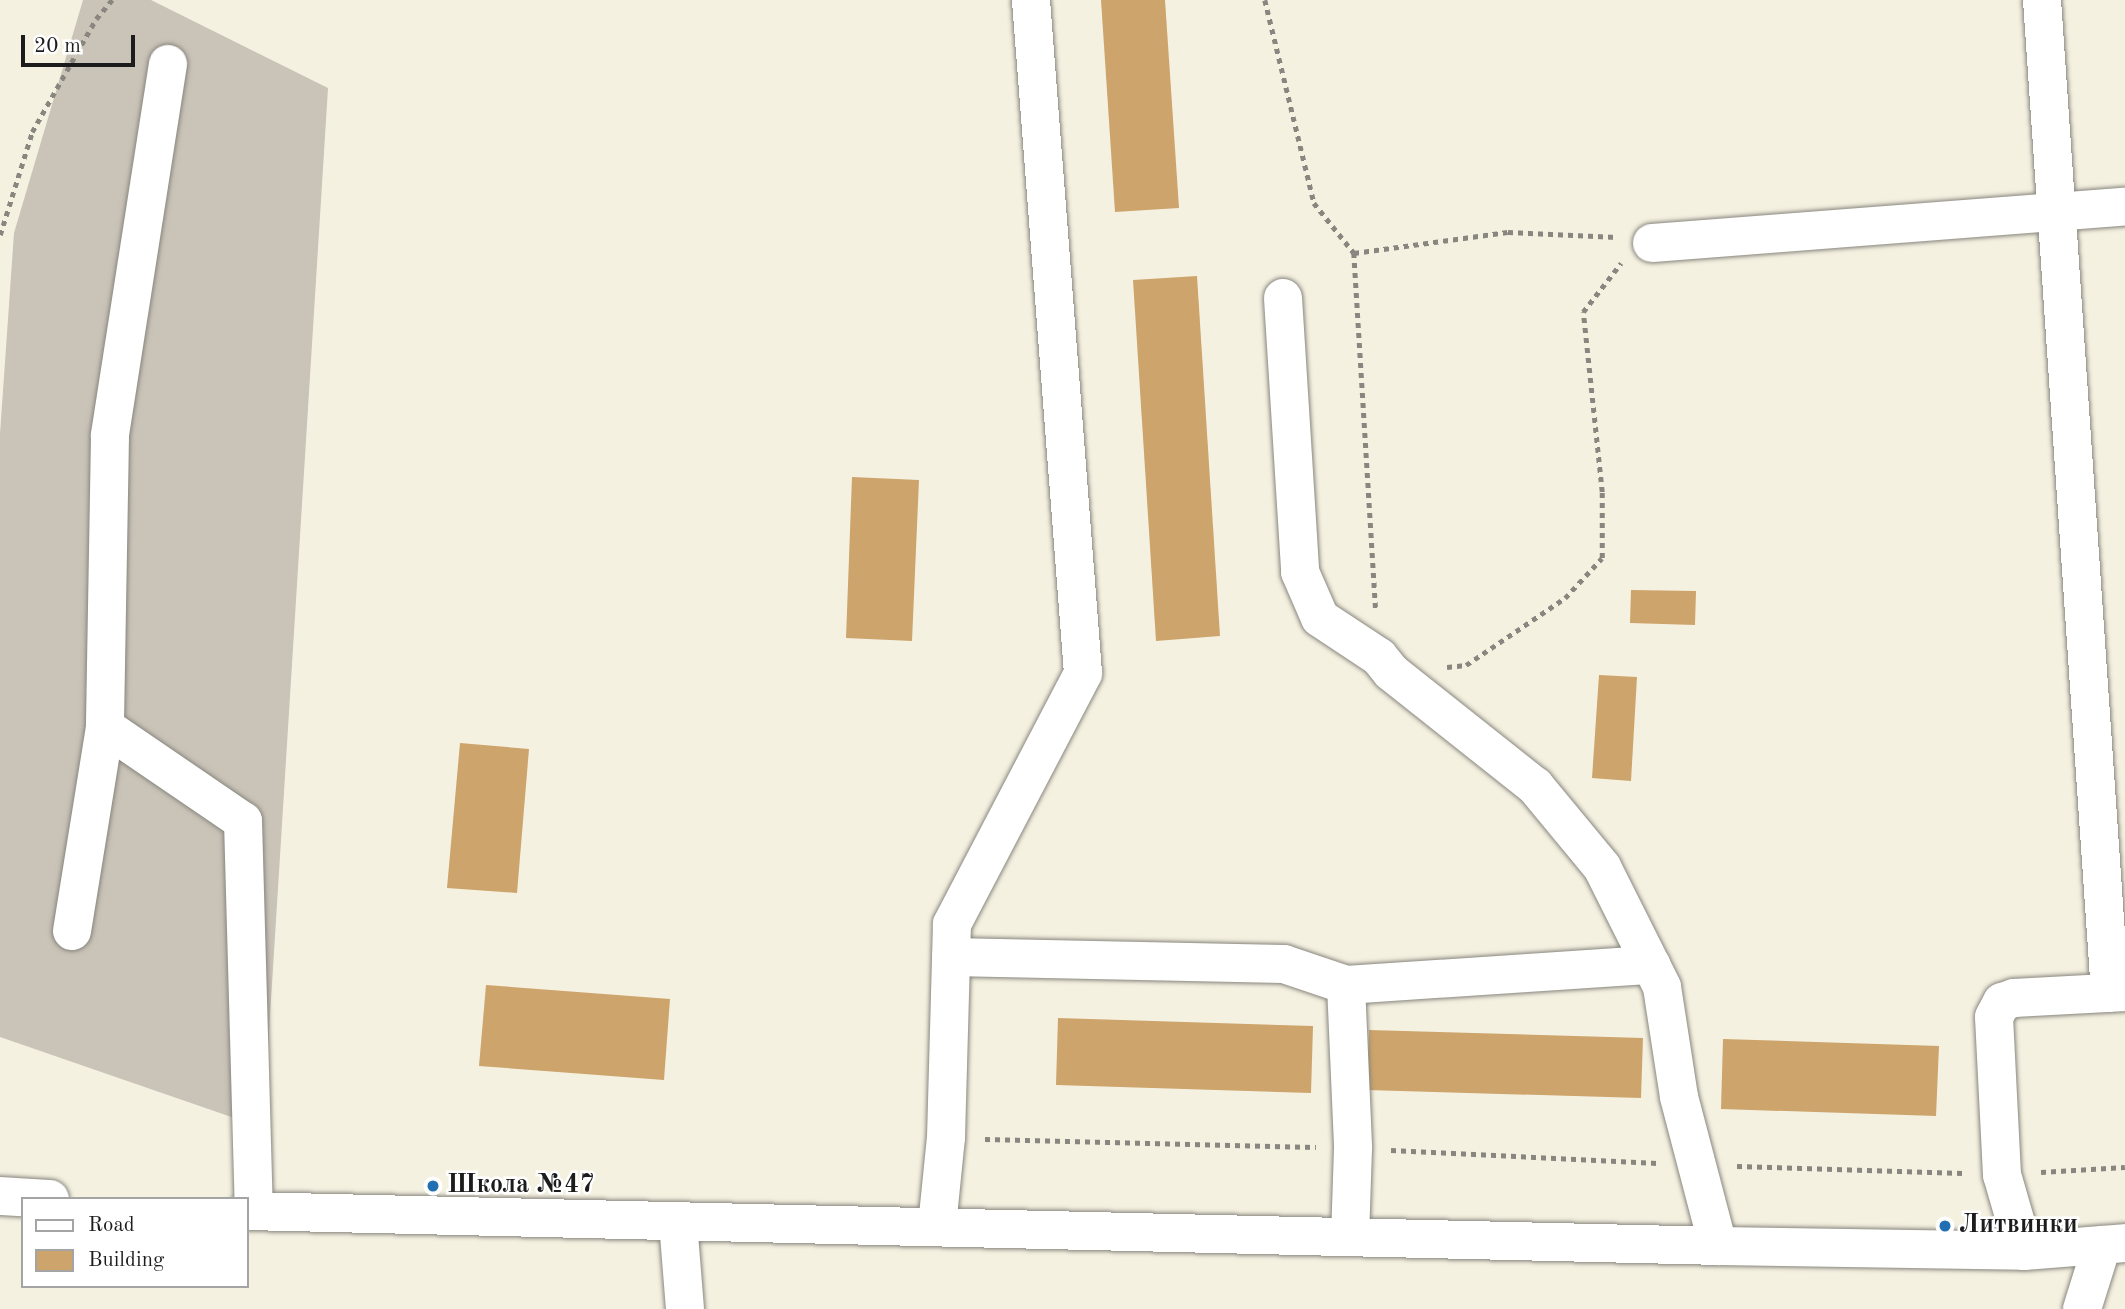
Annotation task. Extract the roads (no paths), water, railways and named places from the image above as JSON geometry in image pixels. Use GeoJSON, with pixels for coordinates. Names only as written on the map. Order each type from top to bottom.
{"type":"FeatureCollection","features":[{"type":"Feature","properties":{"kind":"street"},"geometry":{"type":"LineString","coordinates":[[937,1226],[946,1138],[953,924],[1083,673],[1031,0]]}},
{"type":"Feature","properties":{"kind":"street"},"geometry":{"type":"LineString","coordinates":[[2024,1251],[2002,1175],[1994,1017],[2002,1002],[2014,998],[2118,992],[2042,0]]}},
{"type":"Feature","properties":{"kind":"street"},"geometry":{"type":"LineString","coordinates":[[72,931],[105,727],[110,436],[168,64]]}},
{"type":"Feature","properties":{"kind":"street"},"geometry":{"type":"LineString","coordinates":[[1652,243],[2125,207]]}},
{"type":"Feature","properties":{"kind":"street"},"geometry":{"type":"LineString","coordinates":[[1283,298],[1300,572],[1320,618],[1385,664],[1535,786],[1602,867],[1662,987],[1679,1097],[1718,1246]]}},
{"type":"Feature","properties":{"kind":"street"},"geometry":{"type":"LineString","coordinates":[[105,727],[243,821],[251,1211],[1718,1246],[2024,1251],[2113,1244],[2082,1309]]}},
{"type":"Feature","properties":{"kind":"street"},"geometry":{"type":"LineString","coordinates":[[951,957],[1284,964],[1346,985],[1651,965]]}},
{"type":"Feature","properties":{"kind":"street"},"geometry":{"type":"LineString","coordinates":[[1346,985],[1353,1148],[1350,1237]]}},
{"type":"Feature","properties":{"kind":"street"},"geometry":{"type":"LineString","coordinates":[[0,1196],[21,1197]]}},
{"type":"Feature","properties":{"kind":"street"},"geometry":{"type":"LineString","coordinates":[[678,1222],[685,1309]]}},
{"type":"Feature","properties":{"kind":"place","name":"Школа №47"},"geometry":{"type":"Point","coordinates":[433,1186]}},
{"type":"Feature","properties":{"kind":"place","name":"Литвинки"},"geometry":{"type":"Point","coordinates":[1945,1226]}}]}
